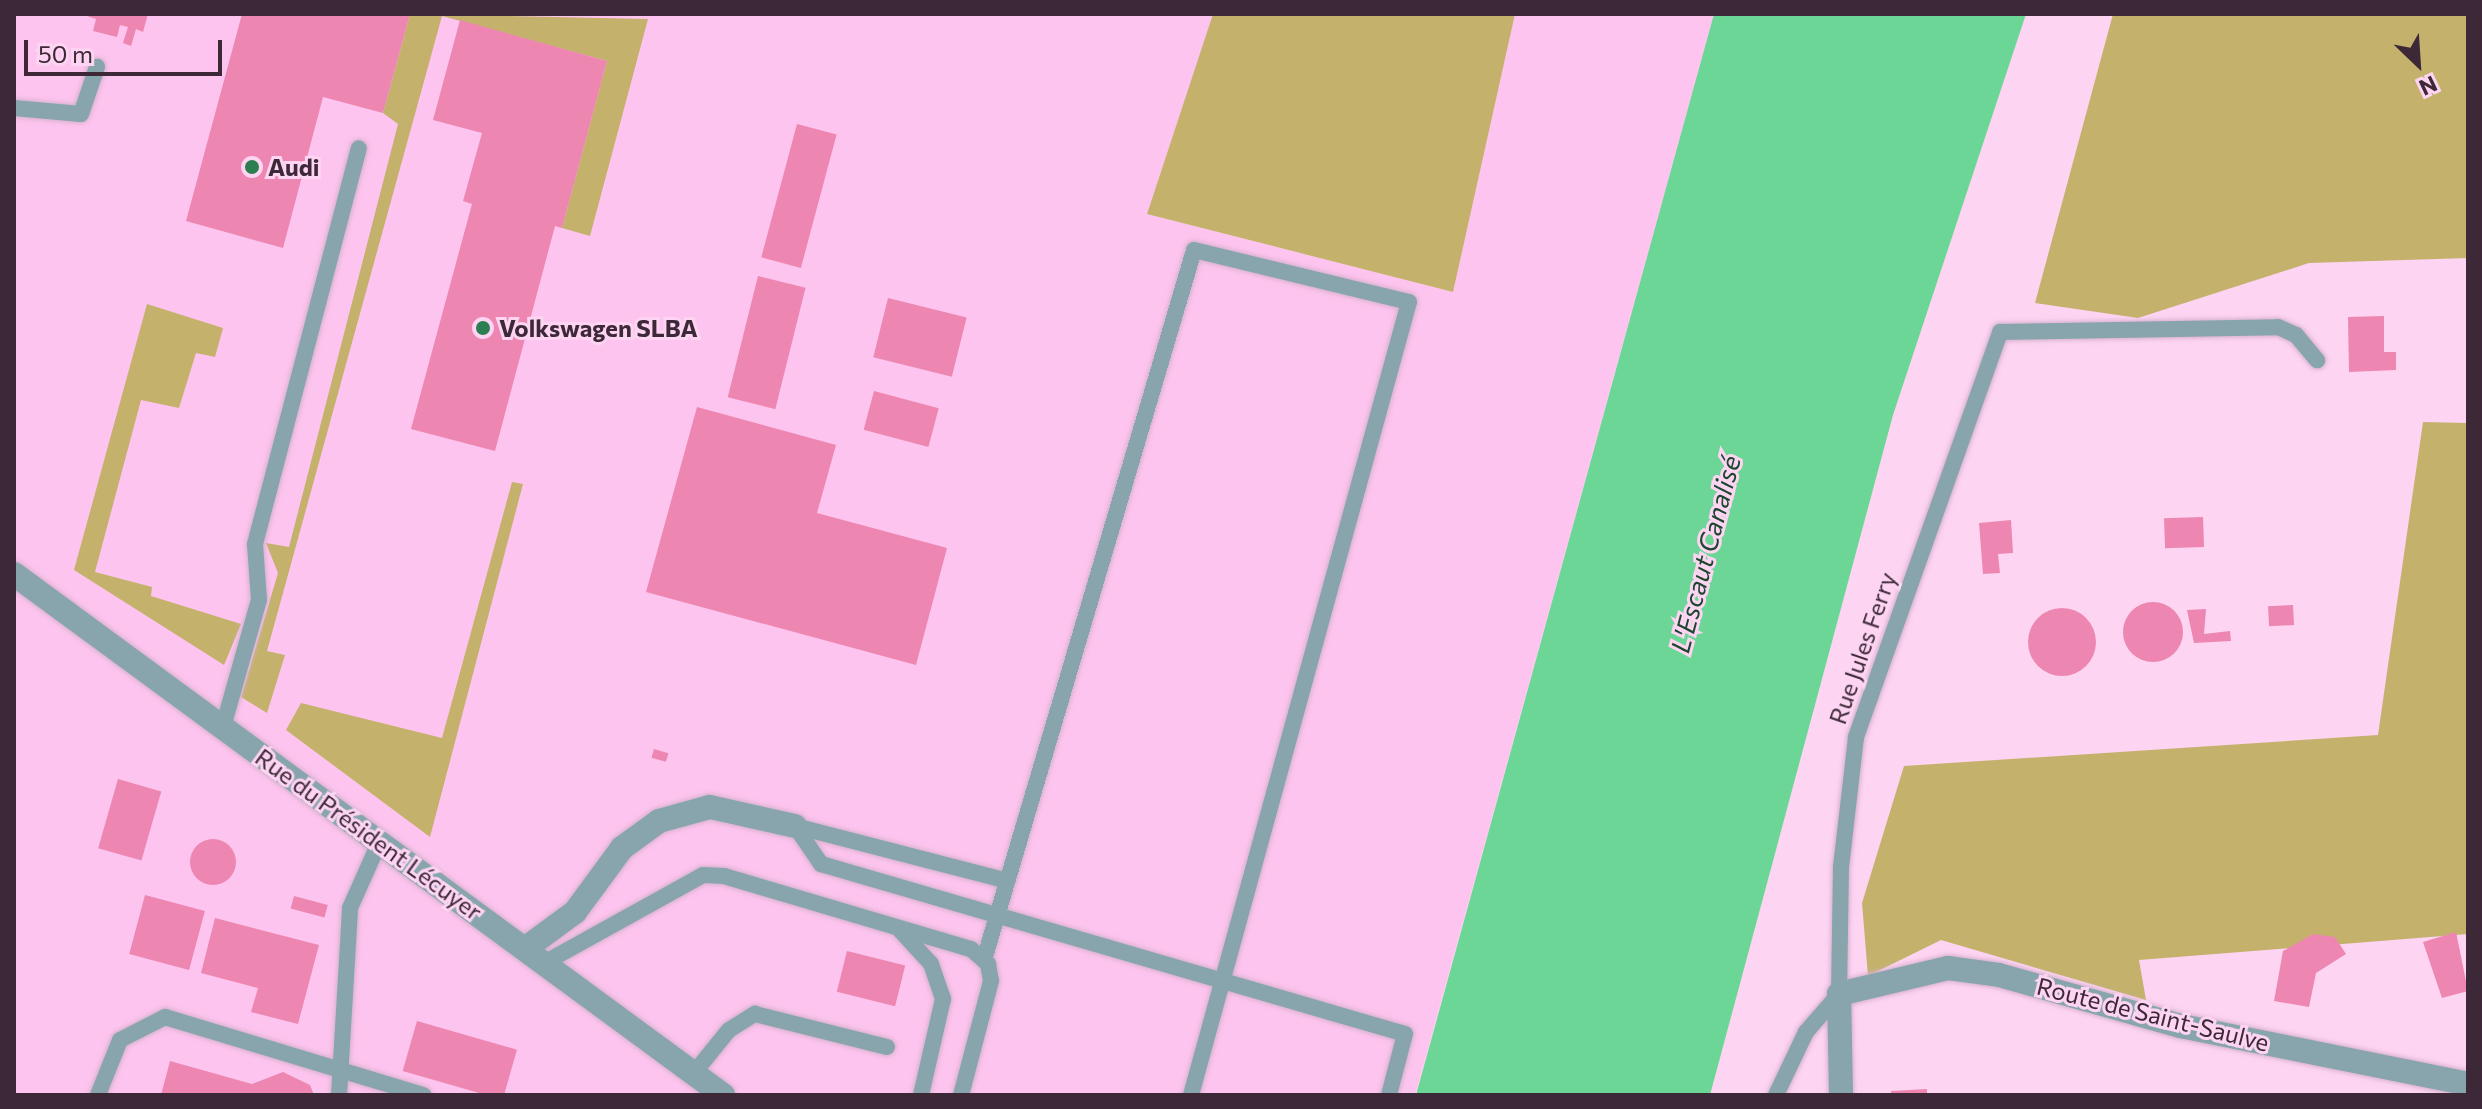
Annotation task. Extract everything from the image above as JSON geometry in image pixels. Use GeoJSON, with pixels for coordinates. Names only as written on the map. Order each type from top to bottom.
{"type":"FeatureCollection","features":[{"type":"Feature","properties":{"kind":"street","name":"Rue du Président Lécuyer"},"geometry":{"type":"LineString","coordinates":[[14,574],[723,1095]]}},
{"type":"Feature","properties":{"kind":"street"},"geometry":{"type":"LineString","coordinates":[[526,948],[575,912],[622,848],[659,821],[710,807],[795,826]]}},
{"type":"Feature","properties":{"kind":"street","name":"Route de Saint-Saulve"},"geometry":{"type":"LineString","coordinates":[[1839,994],[1931,970],[1980,970],[2181,1026],[2468,1084]]}},
{"type":"Feature","properties":{"kind":"street"},"geometry":{"type":"LineString","coordinates":[[1839,994],[1841,1095]]}},
{"type":"Feature","properties":{"kind":"lane"},"geometry":{"type":"LineString","coordinates":[[14,108],[81,114],[97,67]]}},
{"type":"Feature","properties":{"kind":"lane"},"geometry":{"type":"LineString","coordinates":[[223,727],[259,600],[255,544],[359,148]]}},
{"type":"Feature","properties":{"kind":"lane"},"geometry":{"type":"LineString","coordinates":[[961,1095],[991,987],[984,960],[1194,250],[1409,302],[1191,1095]]}},
{"type":"Feature","properties":{"kind":"lane","name":"Rue Jules Ferry"},"geometry":{"type":"LineString","coordinates":[[1839,994],[1841,867],[1856,737],[2000,332],[2278,327],[2296,335],[2317,360]]}},
{"type":"Feature","properties":{"kind":"lane"},"geometry":{"type":"LineString","coordinates":[[795,826],[1007,881]]}},
{"type":"Feature","properties":{"kind":"lane"},"geometry":{"type":"LineString","coordinates":[[795,826],[821,864],[1222,978],[1405,1034],[1389,1095]]}},
{"type":"Feature","properties":{"kind":"lane"},"geometry":{"type":"LineString","coordinates":[[339,1095],[344,1074],[350,908],[379,843]]}},
{"type":"Feature","properties":{"kind":"lane"},"geometry":{"type":"LineString","coordinates":[[546,962],[703,875],[724,876],[893,924],[971,949],[984,960]]}},
{"type":"Feature","properties":{"kind":"lane"},"geometry":{"type":"LineString","coordinates":[[893,924],[925,956],[942,990],[942,1016],[921,1095]]}},
{"type":"Feature","properties":{"kind":"lane"},"geometry":{"type":"LineString","coordinates":[[1776,1095],[1806,1032],[1839,994]]}},
{"type":"Feature","properties":{"kind":"lane"},"geometry":{"type":"LineString","coordinates":[[694,1073],[729,1030],[755,1014],[887,1047]]}},
{"type":"Feature","properties":{"kind":"lane"},"geometry":{"type":"LineString","coordinates":[[98,1095],[120,1040],[165,1017],[344,1074],[423,1095]]}},
{"type":"Feature","properties":{"kind":"shaded area"},"geometry":{"type":"Polygon","coordinates":[[[14,14],[1213,14],[1147,214],[1452,292],[1515,14],[1714,14],[1415,1095],[14,1095],[14,14]]]}},
{"type":"Feature","properties":{"kind":"shaded area"},"geometry":{"type":"Polygon","coordinates":[[[410,14],[648,19],[590,236],[562,228],[607,61],[442,16],[267,651],[285,655],[267,713],[241,697],[278,573],[266,543],[289,547],[398,124],[383,113],[410,14]]]}},
{"type":"Feature","properties":{"kind":"shaded area"},"geometry":{"type":"Polygon","coordinates":[[[1213,14],[1515,14],[1453,292],[1147,214],[1213,14]]]}},
{"type":"Feature","properties":{"kind":"shaded area"},"geometry":{"type":"Polygon","coordinates":[[[2113,14],[2468,14],[2468,258],[2309,263],[2138,318],[2035,303],[2113,14]]]}},
{"type":"Feature","properties":{"kind":"shaded area"},"geometry":{"type":"Polygon","coordinates":[[[147,304],[223,328],[215,357],[196,353],[179,408],[141,400],[95,572],[152,587],[151,596],[241,624],[224,665],[74,570],[147,304]]]}},
{"type":"Feature","properties":{"kind":"shaded area"},"geometry":{"type":"Polygon","coordinates":[[[2423,422],[2468,423],[2468,934],[2139,960],[2146,1000],[1941,940],[1868,976],[1862,903],[1904,766],[2378,735],[2423,422]]]}},
{"type":"Feature","properties":{"kind":"shaded area"},"geometry":{"type":"Polygon","coordinates":[[[512,482],[523,484],[430,837],[286,730],[301,703],[442,738],[512,482]]]}},
{"type":"Feature","properties":{"kind":"water","name":"L'Escaut Canalisé"},"geometry":{"type":"Polygon","coordinates":[[[1714,14],[2026,14],[1893,415],[1710,1095],[1416,1095],[1714,14]]]}},
{"type":"Feature","properties":{"kind":"building"},"geometry":{"type":"Polygon","coordinates":[[[81,14],[148,14],[143,32],[136,29],[131,46],[123,43],[128,27],[120,25],[117,37],[93,31],[96,19],[81,14]]]}},
{"type":"Feature","properties":{"kind":"building","name":"Audi"},"geometry":{"type":"Polygon","coordinates":[[[242,14],[410,14],[383,113],[323,97],[283,248],[186,221],[242,14]]]}},
{"type":"Feature","properties":{"kind":"building","name":"Volkswagen SLBA"},"geometry":{"type":"Polygon","coordinates":[[[460,20],[607,61],[562,228],[555,226],[495,451],[411,429],[472,204],[463,201],[482,133],[433,120],[460,20]]]}},
{"type":"Feature","properties":{"kind":"building"},"geometry":{"type":"Polygon","coordinates":[[[797,124],[837,135],[801,268],[761,257],[797,124]]]}},
{"type":"Feature","properties":{"kind":"building"},"geometry":{"type":"Polygon","coordinates":[[[758,276],[806,288],[775,409],[728,397],[758,276]]]}},
{"type":"Feature","properties":{"kind":"building"},"geometry":{"type":"Polygon","coordinates":[[[888,298],[967,318],[952,377],[873,357],[888,298]]]}},
{"type":"Feature","properties":{"kind":"building"},"geometry":{"type":"Polygon","coordinates":[[[2384,316],[2384,352],[2396,352],[2396,370],[2349,372],[2348,317],[2384,316]]]}},
{"type":"Feature","properties":{"kind":"building"},"geometry":{"type":"Polygon","coordinates":[[[874,391],[939,408],[928,447],[864,430],[874,391]]]}},
{"type":"Feature","properties":{"kind":"building"},"geometry":{"type":"Polygon","coordinates":[[[697,407],[836,445],[817,513],[947,548],[916,665],[646,592],[697,407]]]}},
{"type":"Feature","properties":{"kind":"building"},"geometry":{"type":"Polygon","coordinates":[[[2203,517],[2204,547],[2165,548],[2164,518],[2203,517]]]}},
{"type":"Feature","properties":{"kind":"building"},"geometry":{"type":"Polygon","coordinates":[[[2011,520],[2013,553],[1998,554],[2000,573],[1983,574],[1979,523],[2011,520]]]}},
{"type":"Feature","properties":{"kind":"building"},"geometry":{"type":"Polygon","coordinates":[[[2153,602],[2174,611],[2183,632],[2174,653],[2153,662],[2132,653],[2123,632],[2132,611],[2153,602]]]}},
{"type":"Feature","properties":{"kind":"building"},"geometry":{"type":"Polygon","coordinates":[[[2293,605],[2294,625],[2269,626],[2268,606],[2293,605]]]}},
{"type":"Feature","properties":{"kind":"building"},"geometry":{"type":"Polygon","coordinates":[[[2062,608],[2086,618],[2096,642],[2086,666],[2062,676],[2038,666],[2028,642],[2038,618],[2062,608]]]}},
{"type":"Feature","properties":{"kind":"building"},"geometry":{"type":"Polygon","coordinates":[[[2206,609],[2204,634],[2230,631],[2231,641],[2194,643],[2187,610],[2206,609]]]}},
{"type":"Feature","properties":{"kind":"building"},"geometry":{"type":"Polygon","coordinates":[[[654,749],[668,753],[666,762],[652,758],[654,749]]]}},
{"type":"Feature","properties":{"kind":"building"},"geometry":{"type":"Polygon","coordinates":[[[118,779],[161,791],[141,861],[98,848],[118,779]]]}},
{"type":"Feature","properties":{"kind":"building"},"geometry":{"type":"Polygon","coordinates":[[[213,839],[222,840],[229,846],[235,853],[235,871],[229,878],[222,884],[213,885],[204,884],[197,878],[191,871],[190,862],[191,853],[197,846],[204,840],[213,839]]]}},
{"type":"Feature","properties":{"kind":"building"},"geometry":{"type":"Polygon","coordinates":[[[145,895],[205,911],[189,970],[129,954],[145,895]]]}},
{"type":"Feature","properties":{"kind":"building"},"geometry":{"type":"Polygon","coordinates":[[[294,896],[328,905],[324,918],[291,909],[294,896]]]}},
{"type":"Feature","properties":{"kind":"building"},"geometry":{"type":"Polygon","coordinates":[[[215,918],[319,945],[298,1024],[251,1012],[258,988],[201,973],[215,918]]]}},
{"type":"Feature","properties":{"kind":"building"},"geometry":{"type":"Polygon","coordinates":[[[2456,932],[2468,991],[2442,998],[2423,942],[2456,932]]]}},
{"type":"Feature","properties":{"kind":"building"},"geometry":{"type":"Polygon","coordinates":[[[2313,934],[2335,937],[2346,954],[2316,973],[2309,1007],[2274,1001],[2283,951],[2313,934]]]}},
{"type":"Feature","properties":{"kind":"building"},"geometry":{"type":"Polygon","coordinates":[[[847,951],[905,966],[895,1006],[837,992],[847,951]]]}},
{"type":"Feature","properties":{"kind":"building"},"geometry":{"type":"Polygon","coordinates":[[[417,1021],[517,1050],[504,1095],[486,1095],[403,1071],[417,1021]]]}},
{"type":"Feature","properties":{"kind":"building"},"geometry":{"type":"Polygon","coordinates":[[[170,1061],[252,1084],[283,1072],[310,1085],[314,1095],[161,1095],[170,1061]]]}},
{"type":"Feature","properties":{"kind":"building"},"geometry":{"type":"Polygon","coordinates":[[[1927,1089],[1927,1095],[1891,1095],[1891,1091],[1927,1089]]]}},
{"type":"Feature","properties":{"kind":"place","name":"Audi"},"geometry":{"type":"Point","coordinates":[252,167]}},
{"type":"Feature","properties":{"kind":"place","name":"Volkswagen SLBA"},"geometry":{"type":"Point","coordinates":[483,328]}}]}
